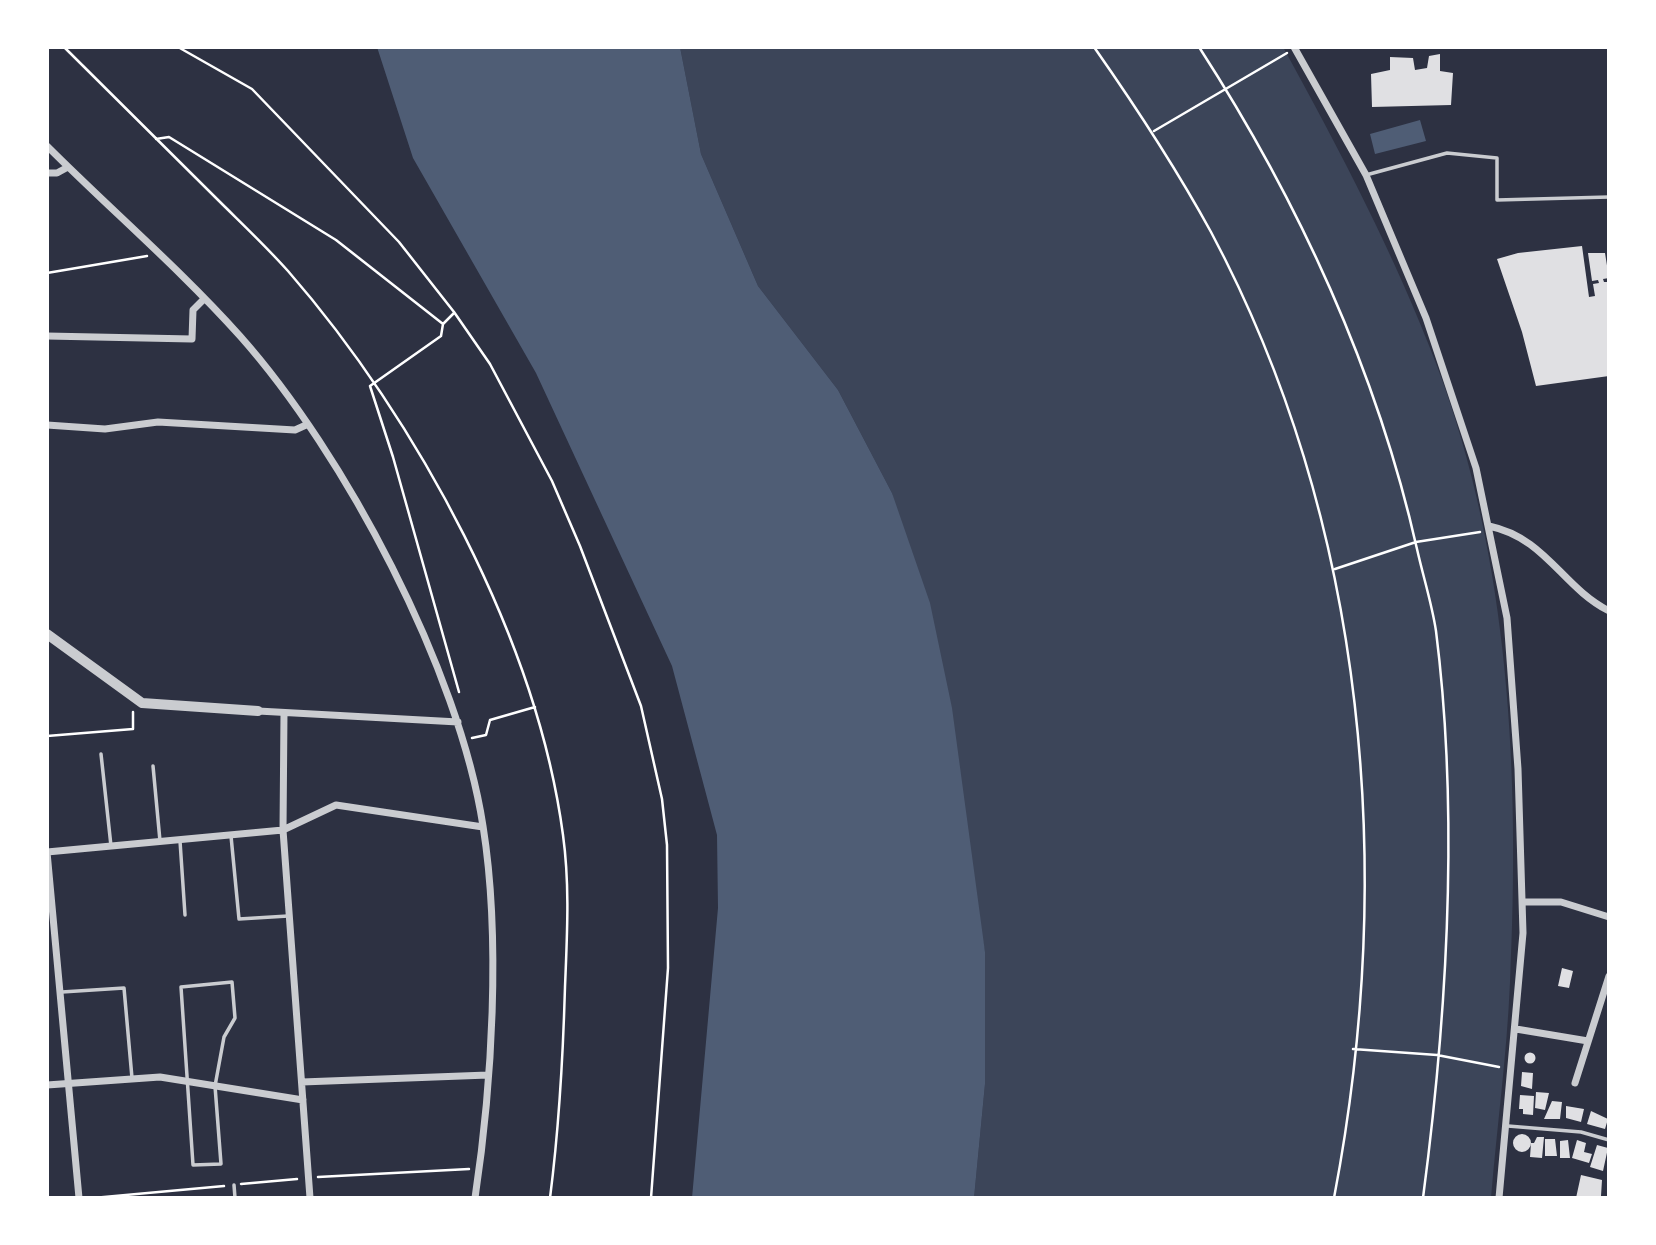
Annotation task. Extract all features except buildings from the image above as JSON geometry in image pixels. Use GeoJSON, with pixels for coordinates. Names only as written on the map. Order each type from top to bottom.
{"type":"FeatureCollection","features":[{"type":"Feature","properties":{"kind":"street"},"geometry":{"type":"LineString","coordinates":[[1291,50],[1366,175],[1443,365],[1476,468],[1507,618],[1518,769],[1523,902],[1522,967],[1499,1198]]}},
{"type":"Feature","properties":{"kind":"street"},"geometry":{"type":"LineString","coordinates":[[47,146],[204,299],[263,364],[334,468],[382,552],[460,726],[483,827],[490,894],[488,1075],[484,1136],[475,1198]]}},
{"type":"Feature","properties":{"kind":"street"},"geometry":{"type":"LineString","coordinates":[[47,173],[57,173],[68,167]]}},
{"type":"Feature","properties":{"kind":"street"},"geometry":{"type":"LineString","coordinates":[[47,336],[192,339],[193,310],[204,299]]}},
{"type":"Feature","properties":{"kind":"street"},"geometry":{"type":"LineString","coordinates":[[47,425],[105,429],[158,422],[295,430],[306,425]]}},
{"type":"Feature","properties":{"kind":"street"},"geometry":{"type":"LineString","coordinates":[[1489,526],[1504,529],[1528,541],[1546,555],[1589,601],[1609,611]]}},
{"type":"Feature","properties":{"kind":"street"},"geometry":{"type":"LineString","coordinates":[[47,634],[142,703],[460,726]]}},
{"type":"Feature","properties":{"kind":"street"},"geometry":{"type":"LineString","coordinates":[[284,713],[284,830],[310,1198]]}},
{"type":"Feature","properties":{"kind":"street"},"geometry":{"type":"LineString","coordinates":[[79,1198],[47,852],[284,830],[336,805],[345,804],[483,827]]}},
{"type":"Feature","properties":{"kind":"street"},"geometry":{"type":"LineString","coordinates":[[1523,902],[1561,902],[1609,917]]}},
{"type":"Feature","properties":{"kind":"street"},"geometry":{"type":"LineString","coordinates":[[1575,1083],[1609,976]]}},
{"type":"Feature","properties":{"kind":"street"},"geometry":{"type":"LineString","coordinates":[[1516,1029],[1588,1041]]}},
{"type":"Feature","properties":{"kind":"street"},"geometry":{"type":"LineString","coordinates":[[302,1082],[488,1075]]}},
{"type":"Feature","properties":{"kind":"street"},"geometry":{"type":"LineString","coordinates":[[47,1085],[160,1077],[303,1100]]}},
{"type":"Feature","properties":{"kind":"lane"},"geometry":{"type":"LineString","coordinates":[[1366,175],[1447,153],[1497,158],[1497,200],[1609,197]]}},
{"type":"Feature","properties":{"kind":"lane"},"geometry":{"type":"LineString","coordinates":[[101,754],[111,847]]}},
{"type":"Feature","properties":{"kind":"lane"},"geometry":{"type":"LineString","coordinates":[[153,766],[160,842]]}},
{"type":"Feature","properties":{"kind":"lane"},"geometry":{"type":"LineString","coordinates":[[231,835],[239,919],[290,916]]}},
{"type":"Feature","properties":{"kind":"lane"},"geometry":{"type":"LineString","coordinates":[[180,841],[185,915]]}},
{"type":"Feature","properties":{"kind":"lane"},"geometry":{"type":"LineString","coordinates":[[232,982],[235,1018],[224,1037],[215,1086],[220,1164],[193,1165],[187,1080],[181,987],[232,982]]}},
{"type":"Feature","properties":{"kind":"lane"},"geometry":{"type":"LineString","coordinates":[[60,992],[124,988],[132,1079]]}},
{"type":"Feature","properties":{"kind":"lane"},"geometry":{"type":"LineString","coordinates":[[1508,1126],[1581,1132],[1609,1140]]}},
{"type":"Feature","properties":{"kind":"lane"},"geometry":{"type":"LineString","coordinates":[[234,1185],[235,1198]]}},
{"type":"Feature","properties":{"kind":"path"},"geometry":{"type":"LineString","coordinates":[[64,47],[286,268],[374,381],[417,449],[494,604],[535,707],[559,809],[568,908],[559,1106],[550,1198]]}},
{"type":"Feature","properties":{"kind":"path"},"geometry":{"type":"LineString","coordinates":[[178,47],[200,62],[238,79],[278,114],[399,242],[454,312],[504,388],[552,481],[624,658],[653,750],[666,834],[670,912],[660,1110],[651,1198]]}},
{"type":"Feature","properties":{"kind":"path"},"geometry":{"type":"LineString","coordinates":[[1094,47],[1153,132],[1212,234],[1256,331],[1292,425],[1335,569],[1355,689],[1364,806],[1360,990],[1343,1149],[1334,1198]]}},
{"type":"Feature","properties":{"kind":"path"},"geometry":{"type":"LineString","coordinates":[[1199,47],[1226,88],[1279,182],[1323,272],[1362,365],[1405,496],[1435,628],[1448,751],[1444,947],[1423,1198]]}},
{"type":"Feature","properties":{"kind":"path"},"geometry":{"type":"LineString","coordinates":[[1153,132],[1291,50]]}},
{"type":"Feature","properties":{"kind":"path"},"geometry":{"type":"LineString","coordinates":[[156,139],[169,137],[336,240],[443,324]]}},
{"type":"Feature","properties":{"kind":"path"},"geometry":{"type":"LineString","coordinates":[[47,273],[142,259],[155,250]]}},
{"type":"Feature","properties":{"kind":"path"},"geometry":{"type":"LineString","coordinates":[[454,312],[443,324],[442,336],[370,386],[393,457],[461,701]]}},
{"type":"Feature","properties":{"kind":"path"},"geometry":{"type":"LineString","coordinates":[[1335,569],[1416,542],[1479,533]]}},
{"type":"Feature","properties":{"kind":"path"},"geometry":{"type":"LineString","coordinates":[[47,736],[133,729],[133,709],[142,703]]}},
{"type":"Feature","properties":{"kind":"path"},"geometry":{"type":"LineString","coordinates":[[460,726],[469,727],[472,739],[486,735],[490,720],[535,707]]}},
{"type":"Feature","properties":{"kind":"path"},"geometry":{"type":"LineString","coordinates":[[1353,1049],[1437,1055],[1513,1070]]}},
{"type":"Feature","properties":{"kind":"path"},"geometry":{"type":"LineString","coordinates":[[93,1198],[309,1178],[466,1170]]}},
{"type":"Feature","properties":{"kind":"shaded area"},"geometry":{"type":"Polygon","coordinates":[[[377,47],[680,47],[701,154],[758,286],[838,390],[892,493],[930,603],[952,708],[985,952],[985,1084],[974,1198],[692,1198],[718,908],[717,835],[672,666],[536,373],[413,158],[377,47]]]}},
{"type":"Feature","properties":{"kind":"shaded area"},"geometry":{"type":"Polygon","coordinates":[[[680,47],[1283,47],[1366,204],[1437,366],[1462,440],[1481,515],[1495,592],[1511,748],[1513,905],[1507,1036],[1491,1198],[974,1198],[985,1084],[985,952],[892,493],[838,390],[758,286],[701,154],[680,47]]]}},
{"type":"Feature","properties":{"kind":"shaded area"},"geometry":{"type":"Polygon","coordinates":[[[1420,120],[1426,141],[1375,154],[1370,134],[1420,120]]]}}]}
